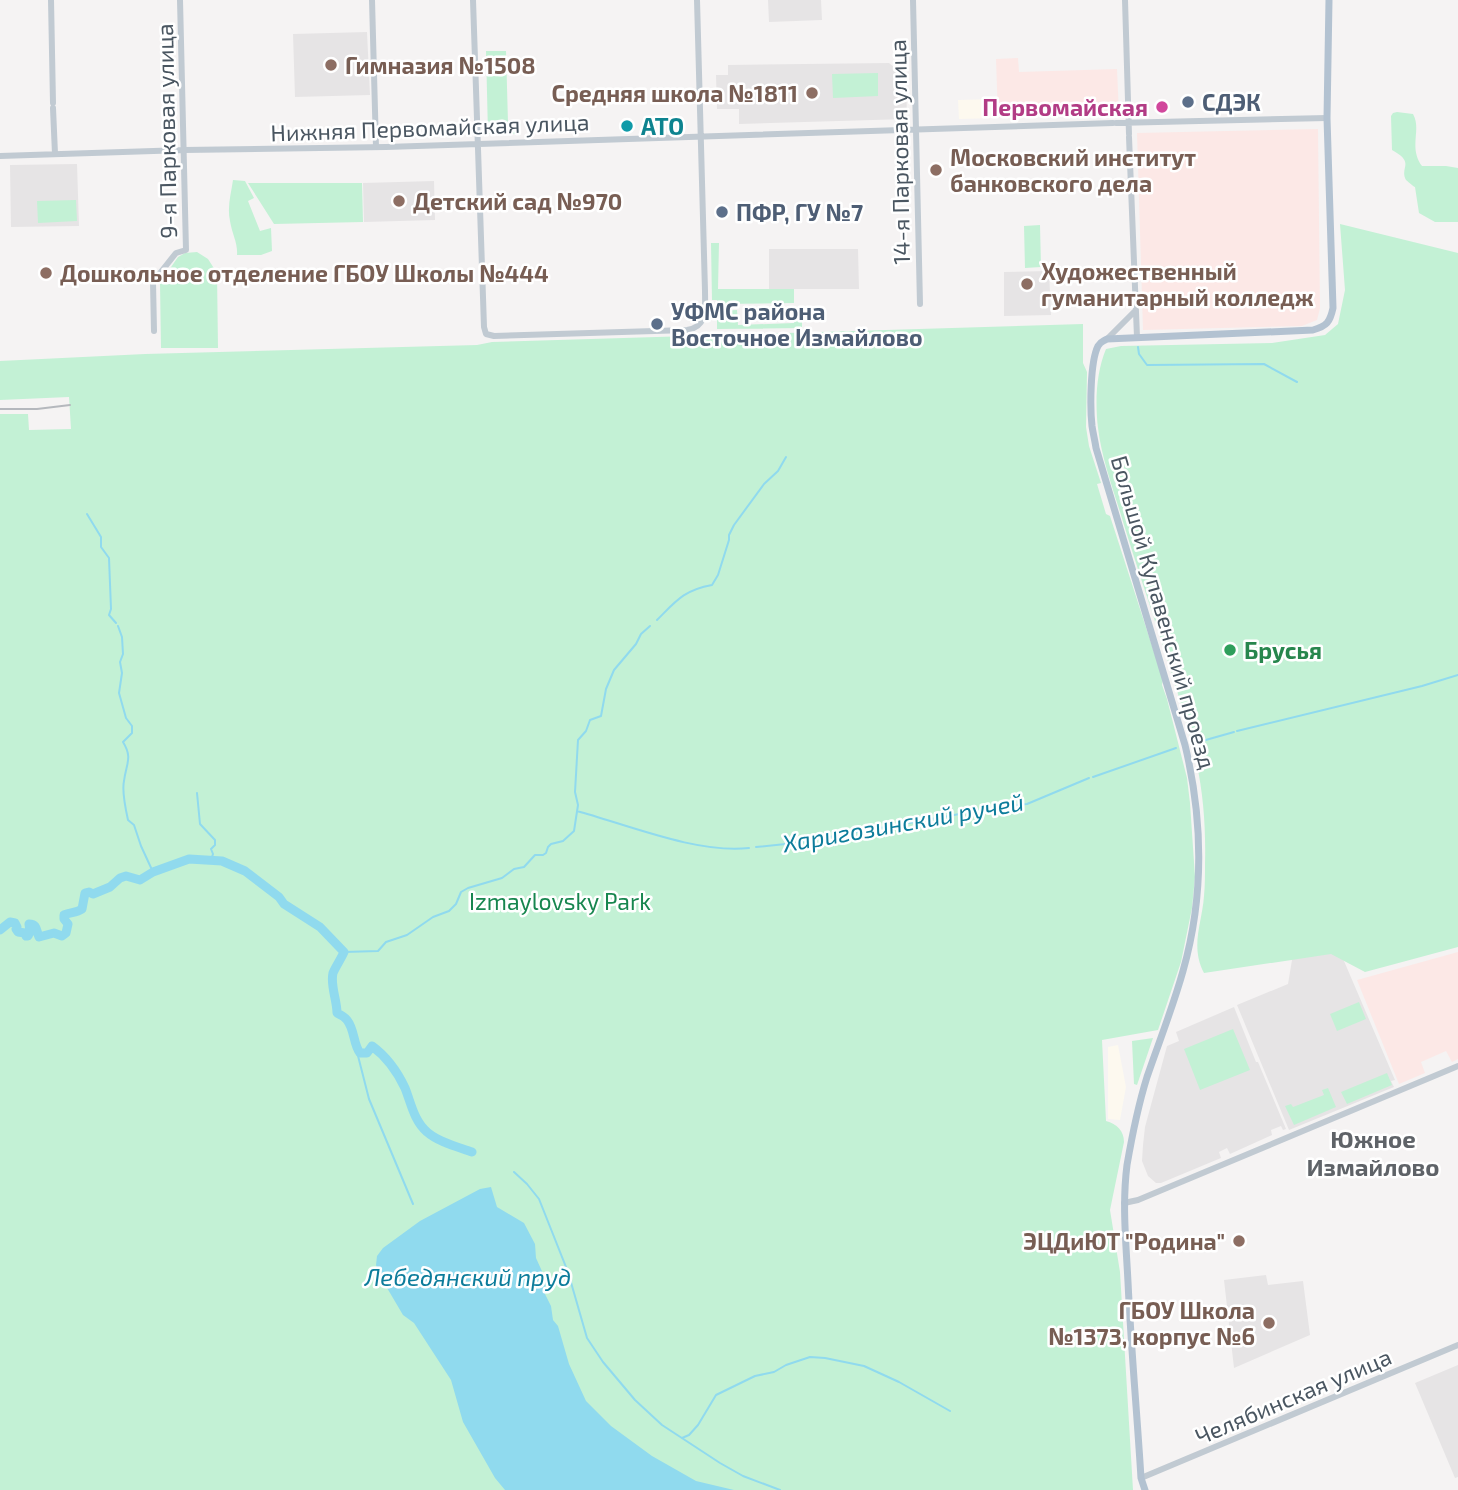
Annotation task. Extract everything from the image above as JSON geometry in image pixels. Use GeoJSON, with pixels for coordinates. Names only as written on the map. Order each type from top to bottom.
{"type":"FeatureCollection","features":[{"type":"Feature","properties":{"kind":"main road"},"geometry":{"type":"LineString","coordinates":[[1107,339],[1313,330],[1325,326],[1331,320],[1333,308],[1327,118],[1329,0]]}},
{"type":"Feature","properties":{"kind":"main road","name":"Большой Купавенский проезд"},"geometry":{"type":"LineString","coordinates":[[1107,339],[1099,344],[1095,357],[1091,387],[1092,426],[1110,496],[1188,755],[1196,799],[1199,873],[1197,904],[1183,971],[1147,1078],[1134,1127],[1127,1169],[1124,1203],[1130,1324],[1144,1490]]}},
{"type":"Feature","properties":{"kind":"main road","name":"Большой Купавенский проезд"},"geometry":{"type":"LineString","coordinates":[[1139,1490],[1141,1478]]}},
{"type":"Feature","properties":{"kind":"street"},"geometry":{"type":"LineString","coordinates":[[51,0],[55,154]]}},
{"type":"Feature","properties":{"kind":"street","name":"9-я Парковая улица"},"geometry":{"type":"LineString","coordinates":[[154,331],[153,282],[176,253],[187,250],[180,0]]}},
{"type":"Feature","properties":{"kind":"street"},"geometry":{"type":"LineString","coordinates":[[372,0],[376,147]]}},
{"type":"Feature","properties":{"kind":"street"},"geometry":{"type":"LineString","coordinates":[[474,0],[483,316],[486,334],[494,336],[687,330],[701,324],[704,317],[705,291],[697,0]]}},
{"type":"Feature","properties":{"kind":"street","name":"14-я Парковая улица"},"geometry":{"type":"LineString","coordinates":[[912,0],[920,303]]}},
{"type":"Feature","properties":{"kind":"street"},"geometry":{"type":"LineString","coordinates":[[1125,0],[1136,337]]}},
{"type":"Feature","properties":{"kind":"street","name":"Нижняя Первомайская улица"},"geometry":{"type":"LineString","coordinates":[[0,156],[1327,118]]}},
{"type":"Feature","properties":{"kind":"street"},"geometry":{"type":"LineString","coordinates":[[1107,339],[1135,311]]}},
{"type":"Feature","properties":{"kind":"street"},"geometry":{"type":"LineString","coordinates":[[1124,1203],[1138,1200],[1458,1066]]}},
{"type":"Feature","properties":{"kind":"street","name":"Челябинская улица"},"geometry":{"type":"LineString","coordinates":[[1141,1478],[1458,1345]]}},
{"type":"Feature","properties":{"kind":"shaded area"},"geometry":{"type":"Polygon","coordinates":[[[768,0],[821,0],[822,20],[769,22],[768,0]]]}},
{"type":"Feature","properties":{"kind":"shaded area","name":"Гимназия №1508"},"geometry":{"type":"Polygon","coordinates":[[[367,32],[370,95],[295,97],[293,34],[367,32]]]}},
{"type":"Feature","properties":{"kind":"shaded area"},"geometry":{"type":"Polygon","coordinates":[[[1018,58],[1019,72],[1117,69],[1119,114],[998,118],[996,59],[1018,58]]]}},
{"type":"Feature","properties":{"kind":"shaded area","name":"Средняя школа №1811"},"geometry":{"type":"Polygon","coordinates":[[[889,63],[906,77],[907,119],[739,124],[739,109],[717,109],[716,75],[728,75],[728,65],[889,63]]]}},
{"type":"Feature","properties":{"kind":"shaded area"},"geometry":{"type":"Polygon","coordinates":[[[997,99],[998,118],[959,119],[958,100],[997,99]]]}},
{"type":"Feature","properties":{"kind":"shaded area"},"geometry":{"type":"Polygon","coordinates":[[[1318,129],[1320,308],[1317,320],[1302,326],[1143,330],[1137,133],[1318,129]]]}},
{"type":"Feature","properties":{"kind":"shaded area"},"geometry":{"type":"Polygon","coordinates":[[[77,164],[79,226],[11,227],[10,165],[77,164]]]}},
{"type":"Feature","properties":{"kind":"shaded area","name":"Детский сад №970"},"geometry":{"type":"Polygon","coordinates":[[[434,181],[435,220],[364,222],[363,183],[434,181]]]}},
{"type":"Feature","properties":{"kind":"shaded area"},"geometry":{"type":"Polygon","coordinates":[[[769,249],[858,249],[859,289],[769,289],[769,249]]]}},
{"type":"Feature","properties":{"kind":"shaded area","name":"Художественный гуманитарный колледж"},"geometry":{"type":"Polygon","coordinates":[[[1049,271],[1051,315],[1004,316],[1004,272],[1049,271]]]}},
{"type":"Feature","properties":{"kind":"shaded area"},"geometry":{"type":"Polygon","coordinates":[[[1458,952],[1458,1059],[1452,1062],[1446,1051],[1421,1062],[1425,1073],[1399,1084],[1357,980],[1458,952]]]}},
{"type":"Feature","properties":{"kind":"shaded area"},"geometry":{"type":"Polygon","coordinates":[[[1293,954],[1341,954],[1395,1080],[1391,1081],[1394,1087],[1289,1130],[1237,1005],[1288,984],[1293,954]]]}},
{"type":"Feature","properties":{"kind":"shaded area"},"geometry":{"type":"Polygon","coordinates":[[[1234,1007],[1286,1129],[1283,1130],[1281,1126],[1271,1130],[1272,1135],[1230,1154],[1227,1148],[1219,1152],[1221,1158],[1156,1183],[1148,1176],[1142,1161],[1143,1145],[1145,1127],[1167,1046],[1179,1041],[1176,1032],[1234,1007]]]}},
{"type":"Feature","properties":{"kind":"shaded area"},"geometry":{"type":"Polygon","coordinates":[[[1118,1045],[1126,1087],[1120,1120],[1108,1119],[1108,1047],[1118,1045]]]}},
{"type":"Feature","properties":{"kind":"shaded area","name":"ГБОУ Школа №1373, корпус №6"},"geometry":{"type":"Polygon","coordinates":[[[1266,1275],[1268,1285],[1303,1281],[1310,1335],[1234,1368],[1224,1280],[1266,1275]]]}},
{"type":"Feature","properties":{"kind":"shaded area"},"geometry":{"type":"Polygon","coordinates":[[[1458,1365],[1458,1477],[1455,1478],[1415,1383],[1458,1365]]]}},
{"type":"Feature","properties":{"kind":"green space"},"geometry":{"type":"Polygon","coordinates":[[[486,51],[506,51],[508,123],[521,124],[521,134],[488,134],[486,51]]]}},
{"type":"Feature","properties":{"kind":"green space"},"geometry":{"type":"Polygon","coordinates":[[[878,73],[878,96],[833,98],[832,74],[878,73]]]}},
{"type":"Feature","properties":{"kind":"green space"},"geometry":{"type":"Polygon","coordinates":[[[1397,112],[1413,114],[1416,152],[1422,166],[1458,168],[1458,222],[1435,222],[1419,213],[1415,187],[1404,176],[1405,162],[1392,150],[1391,116],[1397,112]]]}},
{"type":"Feature","properties":{"kind":"green space"},"geometry":{"type":"Polygon","coordinates":[[[233,180],[245,181],[254,198],[248,201],[260,231],[271,228],[272,251],[261,255],[237,255],[229,216],[233,180]]]}},
{"type":"Feature","properties":{"kind":"green space"},"geometry":{"type":"Polygon","coordinates":[[[248,183],[362,183],[363,222],[274,224],[248,183]]]}},
{"type":"Feature","properties":{"kind":"green space"},"geometry":{"type":"Polygon","coordinates":[[[76,200],[77,221],[38,223],[37,201],[76,200]]]}},
{"type":"Feature","properties":{"kind":"green space"},"geometry":{"type":"Polygon","coordinates":[[[1340,224],[1458,253],[1458,947],[1365,972],[1331,954],[1204,973],[1197,944],[1205,876],[1204,820],[1199,777],[1177,692],[1102,453],[1097,418],[1098,378],[1106,349],[1121,346],[1272,343],[1325,335],[1338,324],[1345,290],[1340,224]]]}},
{"type":"Feature","properties":{"kind":"green space"},"geometry":{"type":"Polygon","coordinates":[[[1040,225],[1041,267],[1025,268],[1024,226],[1040,225]]]}},
{"type":"Feature","properties":{"kind":"green space"},"geometry":{"type":"Polygon","coordinates":[[[711,243],[719,243],[718,289],[794,289],[794,303],[717,304],[717,300],[712,300],[711,243]]]}},
{"type":"Feature","properties":{"kind":"green space"},"geometry":{"type":"Polygon","coordinates":[[[197,252],[208,259],[217,273],[218,348],[161,348],[160,283],[178,257],[197,252]]]}},
{"type":"Feature","properties":{"kind":"green space"},"geometry":{"type":"Polygon","coordinates":[[[737,310],[738,325],[794,323],[794,312],[802,312],[802,328],[717,329],[717,311],[737,310]]]}},
{"type":"Feature","properties":{"kind":"green space","name":"Izmaylovsky Park"},"geometry":{"type":"Polygon","coordinates":[[[1083,324],[1089,446],[1101,483],[1097,484],[1106,514],[1110,516],[1163,680],[1162,685],[1187,778],[1195,877],[1181,962],[1158,1030],[1102,1040],[1106,1121],[1119,1128],[1124,1142],[1110,1210],[1120,1272],[1133,1490],[0,1490],[0,414],[28,414],[29,430],[71,429],[69,397],[0,400],[0,361],[145,354],[477,345],[492,342],[1083,324]]]}},
{"type":"Feature","properties":{"kind":"green space"},"geometry":{"type":"Polygon","coordinates":[[[1359,1002],[1366,1019],[1337,1031],[1330,1014],[1359,1002]]]}},
{"type":"Feature","properties":{"kind":"green space"},"geometry":{"type":"Polygon","coordinates":[[[1233,1029],[1250,1070],[1200,1090],[1184,1049],[1233,1029]]]}},
{"type":"Feature","properties":{"kind":"green space"},"geometry":{"type":"Polygon","coordinates":[[[1153,1038],[1137,1085],[1134,1084],[1132,1041],[1153,1038]]]}},
{"type":"Feature","properties":{"kind":"green space"},"geometry":{"type":"Polygon","coordinates":[[[1387,1073],[1392,1085],[1347,1104],[1341,1092],[1387,1073]]]}},
{"type":"Feature","properties":{"kind":"green space"},"geometry":{"type":"Polygon","coordinates":[[[1328,1088],[1336,1107],[1294,1125],[1285,1106],[1291,1104],[1293,1107],[1324,1095],[1322,1090],[1328,1088]]]}},
{"type":"Feature","properties":{"kind":"water","name":"Лебедянский пруд"},"geometry":{"type":"Polygon","coordinates":[[[491,1187],[497,1207],[524,1223],[535,1244],[536,1258],[546,1280],[545,1294],[551,1306],[553,1320],[558,1326],[569,1364],[586,1401],[611,1426],[652,1456],[696,1481],[734,1490],[505,1490],[495,1478],[463,1422],[451,1380],[414,1323],[403,1315],[376,1265],[377,1256],[383,1248],[420,1221],[480,1189],[491,1187]]]}},
{"type":"Feature","properties":{"kind":"waterway"},"geometry":{"type":"LineString","coordinates":[[1138,347],[1139,354],[1147,365],[1264,364],[1297,382]]}},
{"type":"Feature","properties":{"kind":"waterway"},"geometry":{"type":"LineString","coordinates":[[657,620],[687,593],[712,585],[718,575],[734,525],[764,484],[778,471],[786,457]]}},
{"type":"Feature","properties":{"kind":"waterway"},"geometry":{"type":"LineString","coordinates":[[87,514],[101,537],[101,547],[109,558],[109,615],[116,623]]}},
{"type":"Feature","properties":{"kind":"waterway"},"geometry":{"type":"LineString","coordinates":[[118,626],[123,654],[120,662],[122,673],[119,693],[126,718],[132,726],[132,733],[123,742],[128,757],[124,800],[128,820],[134,825],[153,872]]}},
{"type":"Feature","properties":{"kind":"waterway"},"geometry":{"type":"LineString","coordinates":[[344,952],[378,951],[386,942],[407,935],[433,917],[449,911],[456,904],[461,892],[502,878],[514,869],[524,867],[535,855],[543,855],[551,844],[563,841],[574,831],[578,805],[575,792],[578,740],[586,731],[590,720],[601,716],[606,689],[614,670],[650,626]]}},
{"type":"Feature","properties":{"kind":"waterway","name":"Харигозинский ручей"},"geometry":{"type":"LineString","coordinates":[[1237,731],[1458,675]]}},
{"type":"Feature","properties":{"kind":"waterway","name":"Харигозинский ручей"},"geometry":{"type":"LineString","coordinates":[[1195,743],[1234,732]]}},
{"type":"Feature","properties":{"kind":"waterway","name":"Харигозинский ручей"},"geometry":{"type":"LineString","coordinates":[[1093,777],[1176,748]]}},
{"type":"Feature","properties":{"kind":"waterway","name":"Харигозинский ручей"},"geometry":{"type":"LineString","coordinates":[[756,847],[795,843],[1027,804],[1089,778]]}},
{"type":"Feature","properties":{"kind":"waterway"},"geometry":{"type":"LineString","coordinates":[[197,793],[200,824],[215,840],[211,849],[211,860]]}},
{"type":"Feature","properties":{"kind":"waterway","name":"Харигозинский ручей"},"geometry":{"type":"LineString","coordinates":[[577,811],[686,843],[729,849],[749,848]]}},
{"type":"Feature","properties":{"kind":"waterway"},"geometry":{"type":"LineString","coordinates":[[0,930],[10,922],[15,923],[18,932],[28,936],[29,924],[32,924],[39,937],[54,933],[62,936],[66,933],[68,924],[64,915],[82,909],[85,893],[93,894],[110,887],[126,876],[140,880],[153,872],[189,859],[222,861],[245,871],[279,897],[284,904],[320,927],[344,952],[333,973],[333,988],[337,1013],[350,1024],[360,1053],[367,1053],[372,1046],[387,1060],[402,1082],[416,1117],[427,1132],[442,1141],[472,1152]]}},
{"type":"Feature","properties":{"kind":"waterway"},"geometry":{"type":"LineString","coordinates":[[356,1048],[369,1099],[413,1204]]}},
{"type":"Feature","properties":{"kind":"waterway"},"geometry":{"type":"LineString","coordinates":[[514,1172],[539,1199],[568,1272],[587,1338],[603,1362],[635,1400],[662,1425],[743,1476],[780,1490]]}},
{"type":"Feature","properties":{"kind":"waterway"},"geometry":{"type":"LineString","coordinates":[[682,1438],[698,1425],[716,1395],[755,1376],[774,1372],[810,1357],[864,1366],[950,1411]]}},
{"type":"Feature","properties":{"kind":"railway"},"geometry":{"type":"LineString","coordinates":[[0,409],[37,409],[70,405]]}},
{"type":"Feature","properties":{"kind":"place","name":"Гимназия №1508"},"geometry":{"type":"Point","coordinates":[331,65]}},
{"type":"Feature","properties":{"kind":"place","name":"Средняя школа №1811"},"geometry":{"type":"Point","coordinates":[812,93]}},
{"type":"Feature","properties":{"kind":"place","name":"СДЭК"},"geometry":{"type":"Point","coordinates":[1188,102]}},
{"type":"Feature","properties":{"kind":"place","name":"Первомайская"},"geometry":{"type":"Point","coordinates":[1162,107]}},
{"type":"Feature","properties":{"kind":"place","name":"АТО"},"geometry":{"type":"Point","coordinates":[627,126]}},
{"type":"Feature","properties":{"kind":"place","name":"Московский институт банковского дела"},"geometry":{"type":"Point","coordinates":[936,170]}},
{"type":"Feature","properties":{"kind":"place","name":"Детский сад №970"},"geometry":{"type":"Point","coordinates":[399,201]}},
{"type":"Feature","properties":{"kind":"place","name":"ПФР, ГУ №7"},"geometry":{"type":"Point","coordinates":[722,212]}},
{"type":"Feature","properties":{"kind":"place","name":"Дошкольное отделение ГБОУ Школы №444"},"geometry":{"type":"Point","coordinates":[46,273]}},
{"type":"Feature","properties":{"kind":"place","name":"Художественный гуманитарный колледж"},"geometry":{"type":"Point","coordinates":[1027,284]}},
{"type":"Feature","properties":{"kind":"place","name":"УФМС района Восточное Измайлово"},"geometry":{"type":"Point","coordinates":[657,324]}},
{"type":"Feature","properties":{"kind":"place","name":"Брусья"},"geometry":{"type":"Point","coordinates":[1230,650]}},
{"type":"Feature","properties":{"kind":"place","name":"ЭЦДиЮТ \"Родина\""},"geometry":{"type":"Point","coordinates":[1239,1241]}},
{"type":"Feature","properties":{"kind":"place","name":"ГБОУ Школа №1373, корпус №6"},"geometry":{"type":"Point","coordinates":[1269,1323]}},
{"type":"Feature","properties":{"kind":"district","name":"Южное Измайлово"},"geometry":{"type":"Point","coordinates":[1373,1152]}}]}
